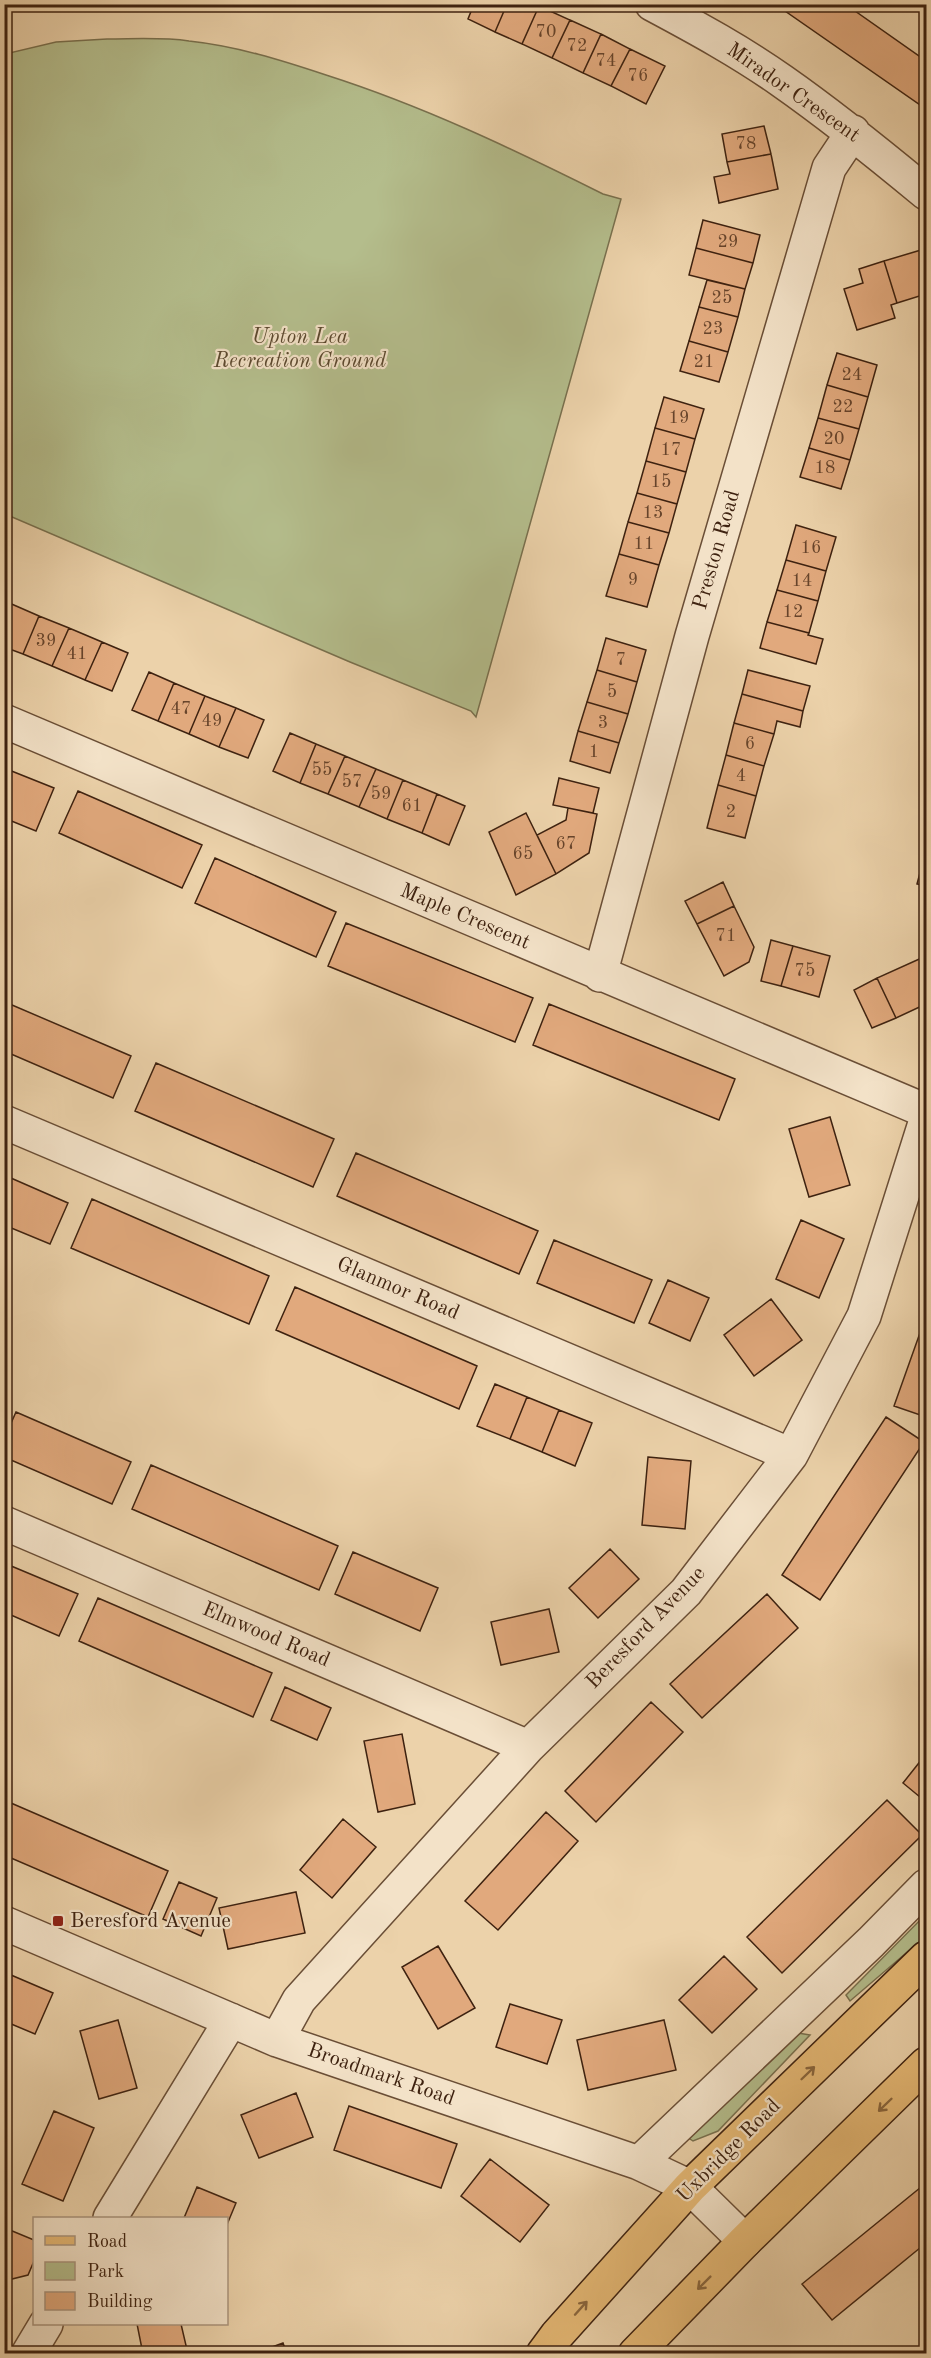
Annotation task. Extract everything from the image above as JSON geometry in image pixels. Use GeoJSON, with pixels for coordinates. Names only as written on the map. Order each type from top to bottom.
{"type":"FeatureCollection","features":[{"type":"Feature","properties":{"kind":"main road","name":"Uxbridge Road"},"geometry":{"type":"LineString","coordinates":[[543,2354],[557,2335],[690,2187],[927,1958]]}},
{"type":"Feature","properties":{"kind":"main road"},"geometry":{"type":"LineString","coordinates":[[634,2354],[745,2241],[927,2064]]}},
{"type":"Feature","properties":{"kind":"street","name":"Mirador Crescent"},"geometry":{"type":"LineString","coordinates":[[652,4],[711,36],[781,80],[853,132],[927,193]]}},
{"type":"Feature","properties":{"kind":"street","name":"Preston Road"},"geometry":{"type":"LineString","coordinates":[[600,975],[692,636],[828,168],[853,132]]}},
{"type":"Feature","properties":{"kind":"street","name":"Maple Crescent"},"geometry":{"type":"LineString","coordinates":[[4,721],[927,1112]]}},
{"type":"Feature","properties":{"kind":"street","name":"Beresford Avenue"},"geometry":{"type":"LineString","coordinates":[[277,2040],[299,2000],[528,1747],[686,1592],[792,1455],[864,1316],[927,1120]]}},
{"type":"Feature","properties":{"kind":"street","name":"Glanmor Road"},"geometry":{"type":"LineString","coordinates":[[4,1122],[792,1455]]}},
{"type":"Feature","properties":{"kind":"street","name":"Elmwood Road"},"geometry":{"type":"LineString","coordinates":[[4,1523],[528,1747]]}},
{"type":"Feature","properties":{"kind":"street"},"geometry":{"type":"LineString","coordinates":[[639,2163],[927,1886]]}},
{"type":"Feature","properties":{"kind":"street","name":"Broadmark Road"},"geometry":{"type":"LineString","coordinates":[[4,1923],[277,2040],[639,2163],[690,2187],[745,2241]]}},
{"type":"Feature","properties":{"kind":"street"},"geometry":{"type":"LineString","coordinates":[[111,2217],[231,2020]]}},
{"type":"Feature","properties":{"kind":"street"},"geometry":{"type":"LineString","coordinates":[[28,2354],[45,2325]]}},
{"type":"Feature","properties":{"kind":"green space","name":"Upton Lea Recreation Ground"},"geometry":{"type":"Polygon","coordinates":[[[148,38],[207,43],[292,64],[433,114],[603,194],[621,199],[476,717],[471,711],[350,662],[5,514],[5,54],[56,42],[148,38]]]}},
{"type":"Feature","properties":{"kind":"green space"},"geometry":{"type":"Polygon","coordinates":[[[926,1914],[926,1936],[850,2001],[846,1995],[926,1914]]]}},
{"type":"Feature","properties":{"kind":"green space"},"geometry":{"type":"Polygon","coordinates":[[[798,2033],[810,2035],[718,2131],[693,2141],[687,2137],[798,2033]]]}},
{"type":"Feature","properties":{"kind":"building"},"geometry":{"type":"Polygon","coordinates":[[[474,4],[507,4],[495,32],[468,19],[474,4]]]}},
{"type":"Feature","properties":{"kind":"building"},"geometry":{"type":"Polygon","coordinates":[[[507,4],[539,6],[522,44],[495,32],[507,4]]]}},
{"type":"Feature","properties":{"kind":"building"},"geometry":{"type":"Polygon","coordinates":[[[775,4],[845,4],[926,61],[926,109],[775,4]]]}},
{"type":"Feature","properties":{"kind":"building"},"geometry":{"type":"Polygon","coordinates":[[[539,6],[570,20],[552,58],[522,44],[539,6]]]}},
{"type":"Feature","properties":{"kind":"building"},"geometry":{"type":"Polygon","coordinates":[[[570,20],[601,34],[583,73],[552,58],[570,20]]]}},
{"type":"Feature","properties":{"kind":"building"},"geometry":{"type":"Polygon","coordinates":[[[601,34],[630,49],[611,86],[583,73],[601,34]]]}},
{"type":"Feature","properties":{"kind":"building"},"geometry":{"type":"Polygon","coordinates":[[[630,49],[665,66],[646,104],[611,86],[630,49]]]}},
{"type":"Feature","properties":{"kind":"building"},"geometry":{"type":"Polygon","coordinates":[[[764,126],[771,154],[727,162],[722,134],[764,126]]]}},
{"type":"Feature","properties":{"kind":"building"},"geometry":{"type":"Polygon","coordinates":[[[771,154],[778,189],[719,203],[714,177],[730,174],[727,162],[771,154]]]}},
{"type":"Feature","properties":{"kind":"building"},"geometry":{"type":"Polygon","coordinates":[[[703,220],[760,235],[753,263],[696,248],[703,220]]]}},
{"type":"Feature","properties":{"kind":"building"},"geometry":{"type":"Polygon","coordinates":[[[696,248],[753,263],[745,289],[689,275],[696,248]]]}},
{"type":"Feature","properties":{"kind":"building"},"geometry":{"type":"Polygon","coordinates":[[[921,250],[926,266],[926,294],[897,303],[884,261],[921,250]]]}},
{"type":"Feature","properties":{"kind":"building"},"geometry":{"type":"Polygon","coordinates":[[[884,261],[897,303],[891,305],[895,318],[857,330],[844,289],[863,283],[859,269],[884,261]]]}},
{"type":"Feature","properties":{"kind":"building"},"geometry":{"type":"Polygon","coordinates":[[[707,280],[745,289],[738,317],[699,307],[707,280]]]}},
{"type":"Feature","properties":{"kind":"building"},"geometry":{"type":"Polygon","coordinates":[[[699,307],[738,317],[728,352],[689,341],[699,307]]]}},
{"type":"Feature","properties":{"kind":"building"},"geometry":{"type":"Polygon","coordinates":[[[689,341],[728,352],[719,382],[680,371],[689,341]]]}},
{"type":"Feature","properties":{"kind":"building"},"geometry":{"type":"Polygon","coordinates":[[[837,353],[877,365],[868,397],[827,385],[837,353]]]}},
{"type":"Feature","properties":{"kind":"building"},"geometry":{"type":"Polygon","coordinates":[[[827,385],[868,397],[859,429],[818,418],[827,385]]]}},
{"type":"Feature","properties":{"kind":"building"},"geometry":{"type":"Polygon","coordinates":[[[664,397],[704,409],[695,439],[655,428],[664,397]]]}},
{"type":"Feature","properties":{"kind":"building"},"geometry":{"type":"Polygon","coordinates":[[[818,418],[859,429],[850,460],[809,448],[818,418]]]}},
{"type":"Feature","properties":{"kind":"building"},"geometry":{"type":"Polygon","coordinates":[[[655,428],[695,439],[686,472],[646,461],[655,428]]]}},
{"type":"Feature","properties":{"kind":"building"},"geometry":{"type":"Polygon","coordinates":[[[809,448],[850,460],[841,489],[800,477],[809,448]]]}},
{"type":"Feature","properties":{"kind":"building"},"geometry":{"type":"Polygon","coordinates":[[[646,461],[686,472],[677,504],[637,493],[646,461]]]}},
{"type":"Feature","properties":{"kind":"building"},"geometry":{"type":"Polygon","coordinates":[[[637,493],[677,504],[669,533],[628,522],[637,493]]]}},
{"type":"Feature","properties":{"kind":"building"},"geometry":{"type":"Polygon","coordinates":[[[628,522],[669,533],[659,565],[619,554],[628,522]]]}},
{"type":"Feature","properties":{"kind":"building"},"geometry":{"type":"Polygon","coordinates":[[[796,525],[836,537],[826,571],[786,560],[796,525]]]}},
{"type":"Feature","properties":{"kind":"building"},"geometry":{"type":"Polygon","coordinates":[[[619,554],[659,565],[647,607],[606,596],[619,554]]]}},
{"type":"Feature","properties":{"kind":"building"},"geometry":{"type":"Polygon","coordinates":[[[786,560],[826,571],[818,601],[777,590],[786,560]]]}},
{"type":"Feature","properties":{"kind":"building"},"geometry":{"type":"Polygon","coordinates":[[[777,590],[818,601],[809,633],[767,622],[777,590]]]}},
{"type":"Feature","properties":{"kind":"building"},"geometry":{"type":"Polygon","coordinates":[[[7,602],[39,616],[23,654],[4,647],[4,607],[7,602]]]}},
{"type":"Feature","properties":{"kind":"building"},"geometry":{"type":"Polygon","coordinates":[[[39,616],[69,628],[52,666],[23,654],[39,616]]]}},
{"type":"Feature","properties":{"kind":"building"},"geometry":{"type":"Polygon","coordinates":[[[767,622],[823,639],[816,664],[760,648],[767,622]]]}},
{"type":"Feature","properties":{"kind":"building"},"geometry":{"type":"Polygon","coordinates":[[[69,628],[102,642],[85,680],[52,666],[69,628]]]}},
{"type":"Feature","properties":{"kind":"building"},"geometry":{"type":"Polygon","coordinates":[[[606,638],[646,650],[637,682],[597,670],[606,638]]]}},
{"type":"Feature","properties":{"kind":"building"},"geometry":{"type":"Polygon","coordinates":[[[102,642],[128,653],[112,691],[85,680],[102,642]]]}},
{"type":"Feature","properties":{"kind":"building"},"geometry":{"type":"Polygon","coordinates":[[[597,670],[637,682],[628,714],[587,702],[597,670]]]}},
{"type":"Feature","properties":{"kind":"building"},"geometry":{"type":"Polygon","coordinates":[[[748,670],[810,686],[803,711],[742,694],[748,670]]]}},
{"type":"Feature","properties":{"kind":"building"},"geometry":{"type":"Polygon","coordinates":[[[149,672],[174,683],[158,721],[132,710],[149,672]]]}},
{"type":"Feature","properties":{"kind":"building"},"geometry":{"type":"Polygon","coordinates":[[[174,683],[205,696],[189,734],[158,721],[174,683]]]}},
{"type":"Feature","properties":{"kind":"building"},"geometry":{"type":"Polygon","coordinates":[[[742,694],[803,711],[800,727],[777,721],[774,734],[734,723],[742,694]]]}},
{"type":"Feature","properties":{"kind":"building"},"geometry":{"type":"Polygon","coordinates":[[[205,696],[236,708],[219,747],[189,734],[205,696]]]}},
{"type":"Feature","properties":{"kind":"building"},"geometry":{"type":"Polygon","coordinates":[[[587,702],[628,714],[619,743],[578,731],[587,702]]]}},
{"type":"Feature","properties":{"kind":"building"},"geometry":{"type":"Polygon","coordinates":[[[236,708],[264,720],[248,758],[219,747],[236,708]]]}},
{"type":"Feature","properties":{"kind":"building"},"geometry":{"type":"Polygon","coordinates":[[[734,723],[774,734],[764,766],[726,755],[734,723]]]}},
{"type":"Feature","properties":{"kind":"building"},"geometry":{"type":"Polygon","coordinates":[[[578,731],[619,743],[610,773],[570,761],[578,731]]]}},
{"type":"Feature","properties":{"kind":"building"},"geometry":{"type":"Polygon","coordinates":[[[290,733],[316,744],[300,783],[273,771],[290,733]]]}},
{"type":"Feature","properties":{"kind":"building"},"geometry":{"type":"Polygon","coordinates":[[[316,744],[345,756],[328,794],[300,783],[316,744]]]}},
{"type":"Feature","properties":{"kind":"building"},"geometry":{"type":"Polygon","coordinates":[[[726,755],[764,766],[756,796],[718,785],[726,755]]]}},
{"type":"Feature","properties":{"kind":"building"},"geometry":{"type":"Polygon","coordinates":[[[345,756],[376,769],[359,807],[328,794],[345,756]]]}},
{"type":"Feature","properties":{"kind":"building"},"geometry":{"type":"Polygon","coordinates":[[[4,768],[54,788],[36,831],[4,818],[4,768]]]}},
{"type":"Feature","properties":{"kind":"building"},"geometry":{"type":"Polygon","coordinates":[[[376,769],[403,780],[387,819],[359,807],[376,769]]]}},
{"type":"Feature","properties":{"kind":"building"},"geometry":{"type":"Polygon","coordinates":[[[559,778],[599,788],[593,813],[553,805],[559,778]]]}},
{"type":"Feature","properties":{"kind":"building"},"geometry":{"type":"Polygon","coordinates":[[[403,780],[437,794],[422,833],[387,819],[403,780]]]}},
{"type":"Feature","properties":{"kind":"building"},"geometry":{"type":"Polygon","coordinates":[[[718,785],[756,796],[745,838],[707,828],[718,785]]]}},
{"type":"Feature","properties":{"kind":"building"},"geometry":{"type":"Polygon","coordinates":[[[78,791],[202,845],[182,888],[59,833],[78,791]]]}},
{"type":"Feature","properties":{"kind":"building"},"geometry":{"type":"Polygon","coordinates":[[[437,794],[465,806],[449,845],[422,833],[437,794]]]}},
{"type":"Feature","properties":{"kind":"building"},"geometry":{"type":"Polygon","coordinates":[[[568,808],[597,814],[589,853],[556,874],[537,835],[566,820],[568,808]]]}},
{"type":"Feature","properties":{"kind":"building"},"geometry":{"type":"Polygon","coordinates":[[[526,813],[556,874],[516,895],[489,832],[526,813]]]}},
{"type":"Feature","properties":{"kind":"building"},"geometry":{"type":"Polygon","coordinates":[[[215,858],[336,912],[316,957],[195,903],[215,858]]]}},
{"type":"Feature","properties":{"kind":"building"},"geometry":{"type":"Polygon","coordinates":[[[924,858],[926,859],[926,886],[917,884],[924,858]]]}},
{"type":"Feature","properties":{"kind":"building"},"geometry":{"type":"Polygon","coordinates":[[[723,882],[734,906],[697,924],[685,901],[723,882]]]}},
{"type":"Feature","properties":{"kind":"building"},"geometry":{"type":"Polygon","coordinates":[[[734,906],[754,947],[749,962],[724,976],[697,924],[734,906]]]}},
{"type":"Feature","properties":{"kind":"building"},"geometry":{"type":"Polygon","coordinates":[[[346,923],[533,998],[515,1042],[328,966],[346,923]]]}},
{"type":"Feature","properties":{"kind":"building"},"geometry":{"type":"Polygon","coordinates":[[[771,940],[793,946],[781,986],[761,981],[771,940]]]}},
{"type":"Feature","properties":{"kind":"building"},"geometry":{"type":"Polygon","coordinates":[[[793,946],[830,956],[819,997],[781,986],[793,946]]]}},
{"type":"Feature","properties":{"kind":"building"},"geometry":{"type":"Polygon","coordinates":[[[926,956],[926,1004],[896,1018],[877,978],[926,956]]]}},
{"type":"Feature","properties":{"kind":"building"},"geometry":{"type":"Polygon","coordinates":[[[877,978],[896,1018],[872,1028],[854,990],[877,978]]]}},
{"type":"Feature","properties":{"kind":"building"},"geometry":{"type":"Polygon","coordinates":[[[5,1002],[131,1056],[113,1098],[4,1051],[5,1002]]]}},
{"type":"Feature","properties":{"kind":"building"},"geometry":{"type":"Polygon","coordinates":[[[549,1004],[735,1079],[719,1120],[533,1045],[549,1004]]]}},
{"type":"Feature","properties":{"kind":"building"},"geometry":{"type":"Polygon","coordinates":[[[156,1063],[334,1139],[313,1187],[135,1111],[156,1063]]]}},
{"type":"Feature","properties":{"kind":"building"},"geometry":{"type":"Polygon","coordinates":[[[830,1117],[850,1185],[809,1197],[789,1129],[830,1117]]]}},
{"type":"Feature","properties":{"kind":"building"},"geometry":{"type":"Polygon","coordinates":[[[356,1153],[538,1231],[519,1274],[337,1196],[356,1153]]]}},
{"type":"Feature","properties":{"kind":"building"},"geometry":{"type":"Polygon","coordinates":[[[4,1175],[68,1203],[50,1244],[4,1225],[4,1175]]]}},
{"type":"Feature","properties":{"kind":"building"},"geometry":{"type":"Polygon","coordinates":[[[92,1199],[269,1276],[249,1324],[71,1248],[92,1199]]]}},
{"type":"Feature","properties":{"kind":"building"},"geometry":{"type":"Polygon","coordinates":[[[801,1220],[844,1239],[819,1298],[776,1279],[801,1220]]]}},
{"type":"Feature","properties":{"kind":"building"},"geometry":{"type":"Polygon","coordinates":[[[554,1240],[652,1280],[634,1323],[537,1283],[554,1240]]]}},
{"type":"Feature","properties":{"kind":"building"},"geometry":{"type":"Polygon","coordinates":[[[668,1280],[709,1298],[690,1341],[649,1323],[668,1280]]]}},
{"type":"Feature","properties":{"kind":"building"},"geometry":{"type":"Polygon","coordinates":[[[295,1287],[477,1366],[459,1409],[276,1330],[295,1287]]]}},
{"type":"Feature","properties":{"kind":"building"},"geometry":{"type":"Polygon","coordinates":[[[771,1299],[802,1340],[754,1376],[724,1335],[771,1299]]]}},
{"type":"Feature","properties":{"kind":"building"},"geometry":{"type":"Polygon","coordinates":[[[926,1316],[926,1417],[894,1406],[926,1316]]]}},
{"type":"Feature","properties":{"kind":"building"},"geometry":{"type":"Polygon","coordinates":[[[495,1384],[527,1397],[510,1439],[477,1426],[495,1384]]]}},
{"type":"Feature","properties":{"kind":"building"},"geometry":{"type":"Polygon","coordinates":[[[527,1397],[559,1410],[542,1452],[510,1439],[527,1397]]]}},
{"type":"Feature","properties":{"kind":"building"},"geometry":{"type":"Polygon","coordinates":[[[559,1410],[592,1423],[575,1466],[542,1452],[559,1410]]]}},
{"type":"Feature","properties":{"kind":"building"},"geometry":{"type":"Polygon","coordinates":[[[16,1412],[131,1462],[112,1504],[4,1457],[4,1439],[16,1412]]]}},
{"type":"Feature","properties":{"kind":"building"},"geometry":{"type":"Polygon","coordinates":[[[886,1417],[924,1442],[820,1600],[782,1575],[886,1417]]]}},
{"type":"Feature","properties":{"kind":"building"},"geometry":{"type":"Polygon","coordinates":[[[648,1457],[691,1461],[685,1529],[642,1525],[648,1457]]]}},
{"type":"Feature","properties":{"kind":"building"},"geometry":{"type":"Polygon","coordinates":[[[151,1465],[338,1546],[319,1590],[132,1509],[151,1465]]]}},
{"type":"Feature","properties":{"kind":"building"},"geometry":{"type":"Polygon","coordinates":[[[610,1549],[639,1579],[598,1618],[569,1588],[610,1549]]]}},
{"type":"Feature","properties":{"kind":"building"},"geometry":{"type":"Polygon","coordinates":[[[353,1552],[438,1588],[420,1631],[335,1594],[353,1552]]]}},
{"type":"Feature","properties":{"kind":"building"},"geometry":{"type":"Polygon","coordinates":[[[4,1563],[78,1594],[59,1636],[4,1612],[4,1563]]]}},
{"type":"Feature","properties":{"kind":"building"},"geometry":{"type":"Polygon","coordinates":[[[767,1594],[798,1628],[702,1718],[670,1684],[767,1594]]]}},
{"type":"Feature","properties":{"kind":"building"},"geometry":{"type":"Polygon","coordinates":[[[98,1598],[272,1673],[253,1717],[79,1641],[98,1598]]]}},
{"type":"Feature","properties":{"kind":"building"},"geometry":{"type":"Polygon","coordinates":[[[549,1609],[559,1652],[501,1665],[491,1622],[549,1609]]]}},
{"type":"Feature","properties":{"kind":"building"},"geometry":{"type":"Polygon","coordinates":[[[285,1687],[331,1708],[317,1740],[271,1720],[285,1687]]]}},
{"type":"Feature","properties":{"kind":"building"},"geometry":{"type":"Polygon","coordinates":[[[651,1702],[683,1732],[596,1822],[565,1791],[651,1702]]]}},
{"type":"Feature","properties":{"kind":"building"},"geometry":{"type":"Polygon","coordinates":[[[402,1734],[415,1804],[378,1812],[364,1741],[402,1734]]]}},
{"type":"Feature","properties":{"kind":"building"},"geometry":{"type":"Polygon","coordinates":[[[926,1754],[926,1802],[903,1783],[926,1754]]]}},
{"type":"Feature","properties":{"kind":"building"},"geometry":{"type":"Polygon","coordinates":[[[4,1800],[168,1871],[148,1917],[4,1855],[4,1800]]]}},
{"type":"Feature","properties":{"kind":"building"},"geometry":{"type":"Polygon","coordinates":[[[887,1800],[922,1835],[782,1973],[747,1937],[887,1800]]]}},
{"type":"Feature","properties":{"kind":"building"},"geometry":{"type":"Polygon","coordinates":[[[546,1812],[578,1841],[498,1930],[465,1901],[546,1812]]]}},
{"type":"Feature","properties":{"kind":"building"},"geometry":{"type":"Polygon","coordinates":[[[343,1819],[376,1847],[332,1898],[300,1870],[343,1819]]]}},
{"type":"Feature","properties":{"kind":"building"},"geometry":{"type":"Polygon","coordinates":[[[179,1882],[217,1898],[201,1936],[163,1919],[179,1882]]]}},
{"type":"Feature","properties":{"kind":"building"},"geometry":{"type":"Polygon","coordinates":[[[296,1892],[305,1933],[228,1949],[219,1908],[296,1892]]]}},
{"type":"Feature","properties":{"kind":"building"},"geometry":{"type":"Polygon","coordinates":[[[438,1946],[475,2008],[438,2029],[402,1967],[438,1946]]]}},
{"type":"Feature","properties":{"kind":"building"},"geometry":{"type":"Polygon","coordinates":[[[724,1956],[757,1989],[712,2033],[679,2000],[724,1956]]]}},
{"type":"Feature","properties":{"kind":"building"},"geometry":{"type":"Polygon","coordinates":[[[4,1972],[53,1993],[35,2034],[4,2021],[4,1972]]]}},
{"type":"Feature","properties":{"kind":"building"},"geometry":{"type":"Polygon","coordinates":[[[510,2004],[562,2020],[547,2064],[496,2047],[510,2004]]]}},
{"type":"Feature","properties":{"kind":"building"},"geometry":{"type":"Polygon","coordinates":[[[118,2020],[137,2088],[99,2099],[80,2031],[118,2020]]]}},
{"type":"Feature","properties":{"kind":"building"},"geometry":{"type":"Polygon","coordinates":[[[664,2020],[676,2070],[588,2090],[577,2040],[664,2020]]]}},
{"type":"Feature","properties":{"kind":"building"},"geometry":{"type":"Polygon","coordinates":[[[296,2093],[313,2137],[259,2158],[241,2115],[296,2093]]]}},
{"type":"Feature","properties":{"kind":"building"},"geometry":{"type":"Polygon","coordinates":[[[349,2106],[457,2144],[441,2188],[334,2150],[349,2106]]]}},
{"type":"Feature","properties":{"kind":"building"},"geometry":{"type":"Polygon","coordinates":[[[54,2111],[94,2128],[63,2201],[22,2184],[54,2111]]]}},
{"type":"Feature","properties":{"kind":"building"},"geometry":{"type":"Polygon","coordinates":[[[490,2159],[549,2205],[520,2242],[461,2196],[490,2159]]]}},
{"type":"Feature","properties":{"kind":"building"},"geometry":{"type":"Polygon","coordinates":[[[926,2183],[926,2243],[832,2320],[802,2284],[926,2183]]]}},
{"type":"Feature","properties":{"kind":"building"},"geometry":{"type":"Polygon","coordinates":[[[197,2187],[236,2203],[228,2222],[228,2217],[184,2217],[197,2187]]]}},
{"type":"Feature","properties":{"kind":"building"},"geometry":{"type":"Polygon","coordinates":[[[5,2228],[33,2240],[33,2263],[28,2275],[4,2281],[5,2228]]]}},
{"type":"Feature","properties":{"kind":"building"},"geometry":{"type":"Polygon","coordinates":[[[137,2325],[181,2325],[188,2354],[143,2354],[137,2325]]]}},
{"type":"Feature","properties":{"kind":"building"},"geometry":{"type":"Polygon","coordinates":[[[283,2343],[287,2354],[253,2354],[283,2343]]]}},
{"type":"Feature","properties":{"kind":"place","name":"Beresford Avenue"},"geometry":{"type":"Point","coordinates":[58,1921]}}]}
